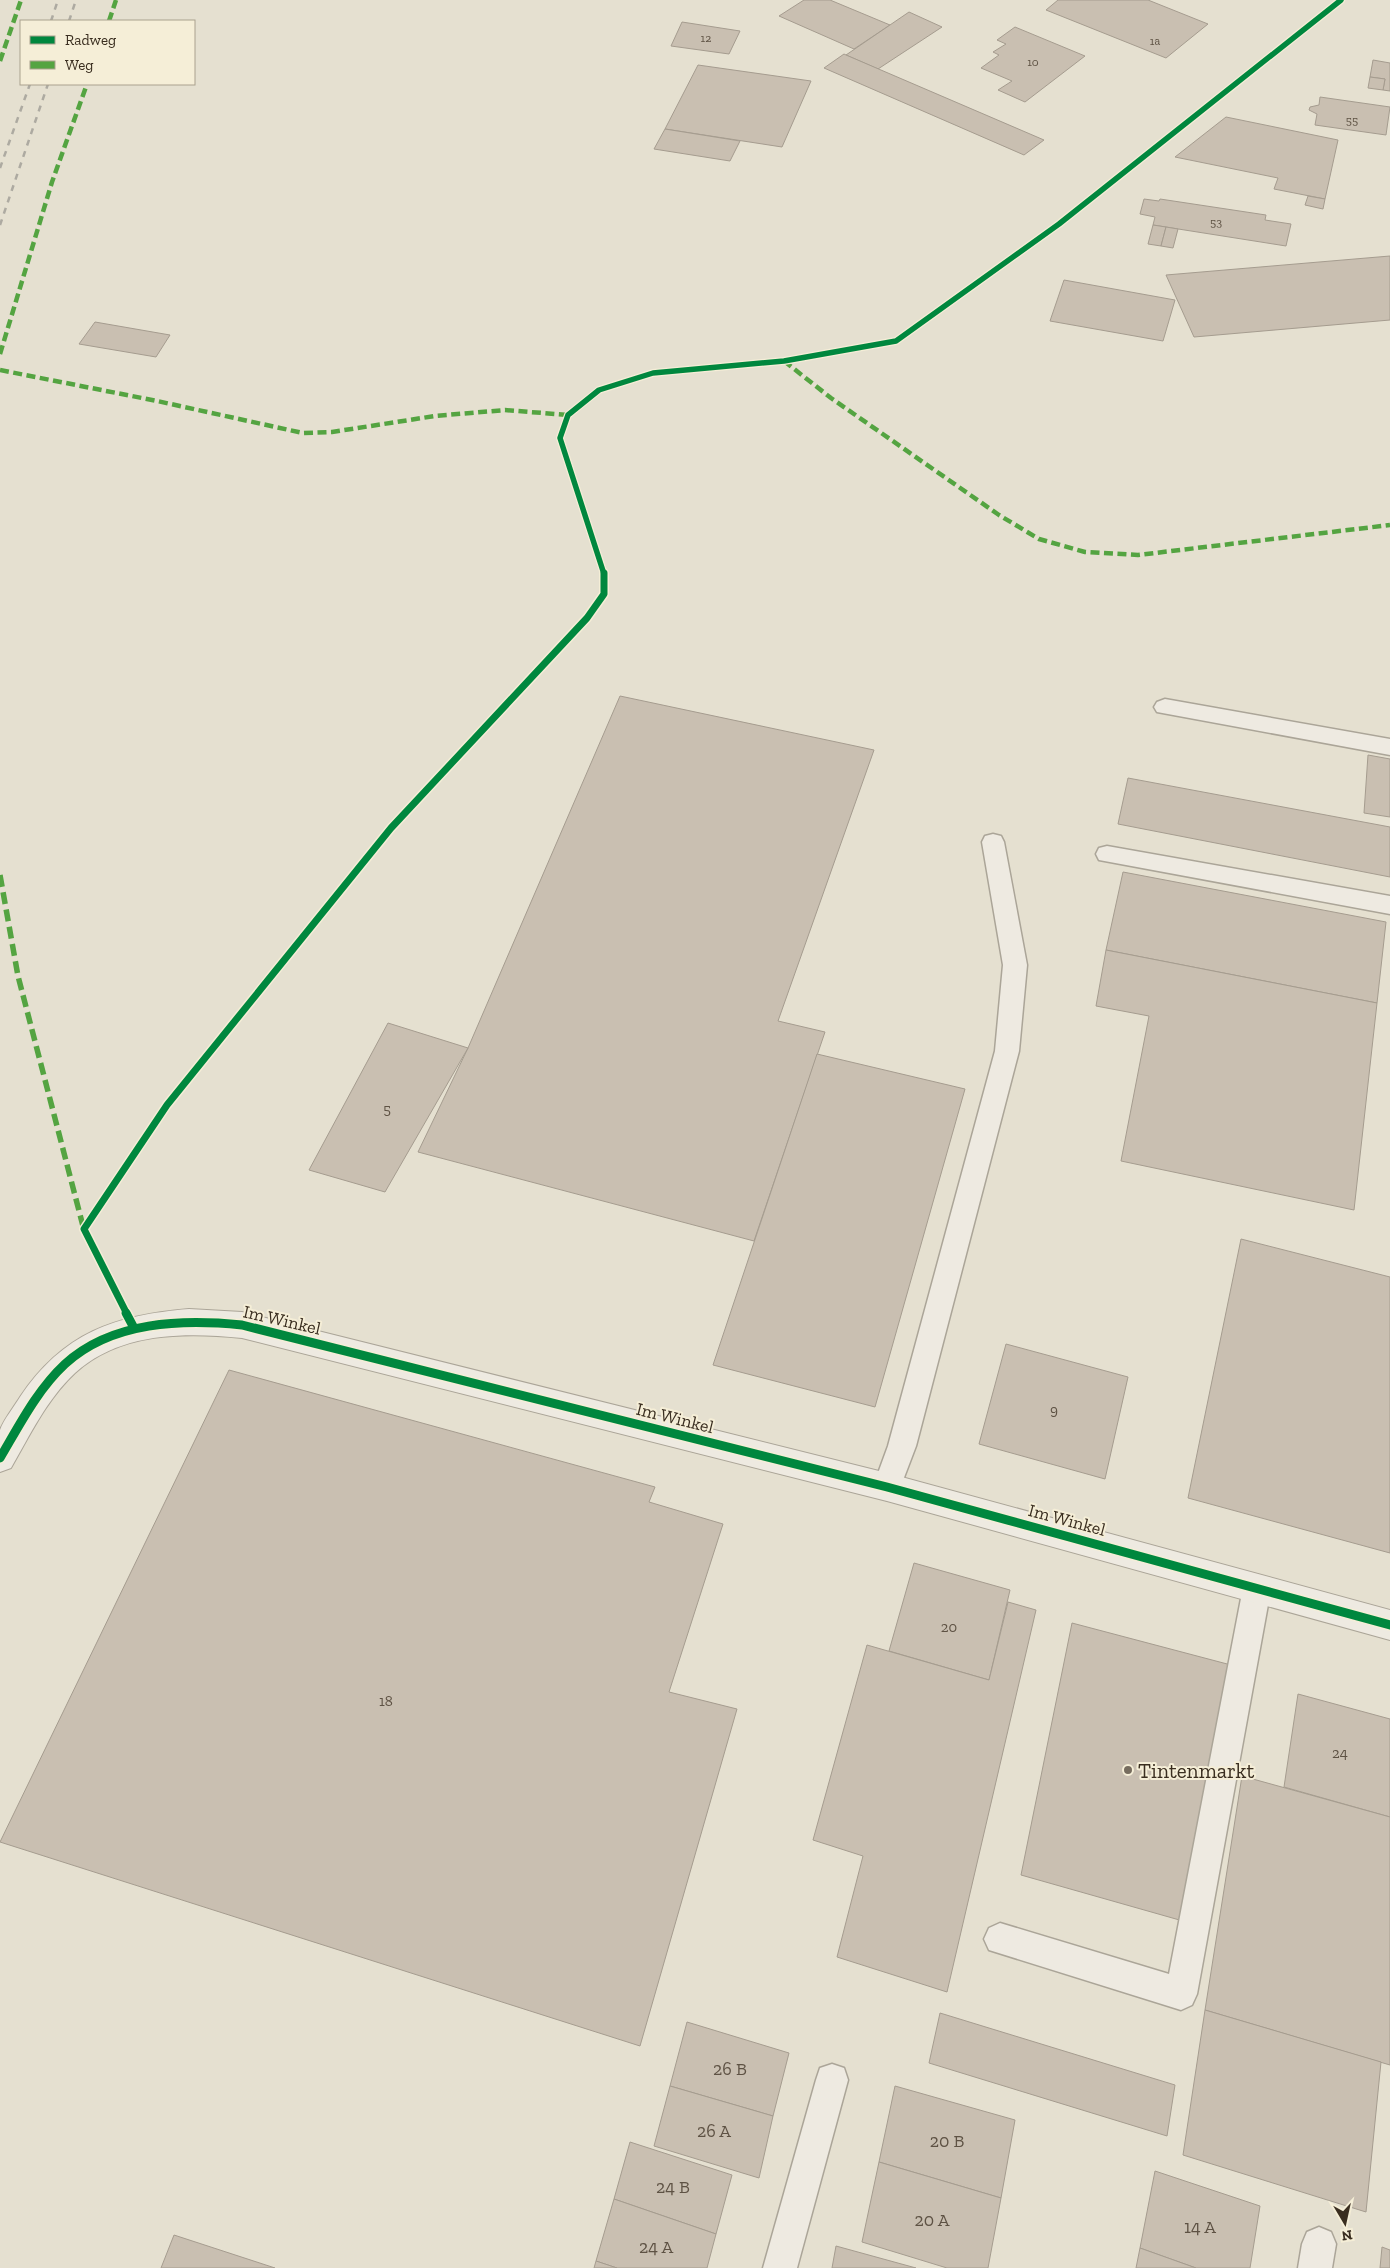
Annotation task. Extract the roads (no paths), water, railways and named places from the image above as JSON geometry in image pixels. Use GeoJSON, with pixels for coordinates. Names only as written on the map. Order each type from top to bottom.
{"type":"FeatureCollection","features":[{"type":"Feature","properties":{"kind":"street","name":"Im Winkel"},"geometry":{"type":"LineString","coordinates":[[0,1458],[48,1382],[72,1358],[97,1342],[134,1328],[193,1321],[220,1322],[242,1325],[887,1486],[1390,1625]]}},
{"type":"Feature","properties":{"kind":"lane"},"geometry":{"type":"LineString","coordinates":[[1164,707],[1390,747]]}},
{"type":"Feature","properties":{"kind":"lane"},"geometry":{"type":"LineString","coordinates":[[887,1486],[902,1446],[1007,1051],[1014,965],[993,842]]}},
{"type":"Feature","properties":{"kind":"lane"},"geometry":{"type":"LineString","coordinates":[[1107,854],[1390,905]]}},
{"type":"Feature","properties":{"kind":"lane"},"geometry":{"type":"LineString","coordinates":[[1000,1939],[1181,1994],[1257,1588]]}},
{"type":"Feature","properties":{"kind":"lane"},"geometry":{"type":"LineString","coordinates":[[780,2268],[832,2080]]}},
{"type":"Feature","properties":{"kind":"railway"},"geometry":{"type":"LineString","coordinates":[[51,20],[58,0]]}},
{"type":"Feature","properties":{"kind":"railway"},"geometry":{"type":"LineString","coordinates":[[69,20],[76,0]]}},
{"type":"Feature","properties":{"kind":"railway"},"geometry":{"type":"LineString","coordinates":[[0,168],[30,85]]}},
{"type":"Feature","properties":{"kind":"railway"},"geometry":{"type":"LineString","coordinates":[[0,225],[48,85]]}},
{"type":"Feature","properties":{"kind":"place","name":"Tintenmarkt"},"geometry":{"type":"Point","coordinates":[1128,1770]}}]}
